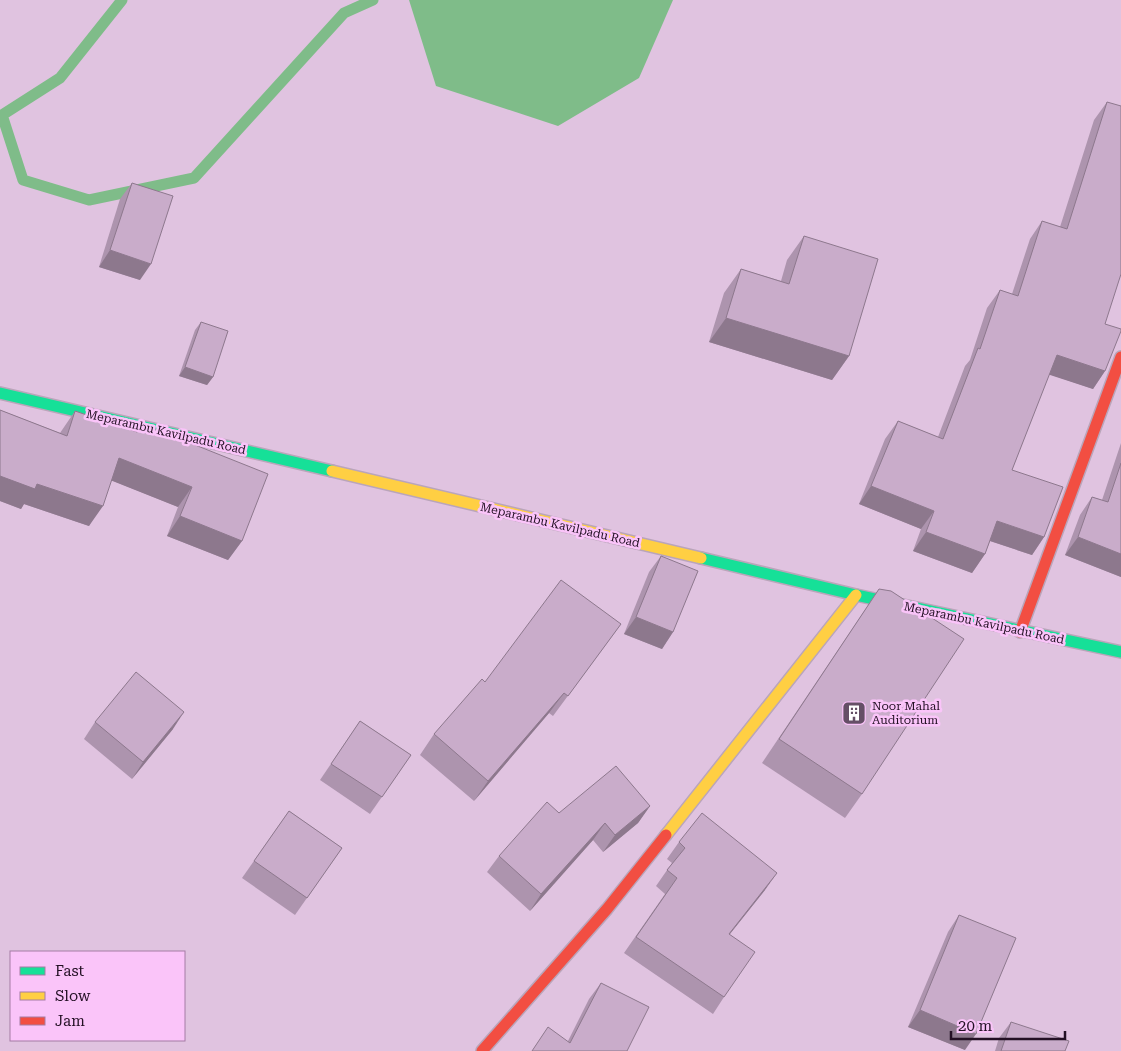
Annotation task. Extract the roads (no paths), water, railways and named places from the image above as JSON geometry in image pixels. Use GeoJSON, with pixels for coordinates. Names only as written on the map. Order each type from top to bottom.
{"type":"FeatureCollection","features":[{"type":"Feature","properties":{"kind":"main road"},"geometry":{"type":"LineString","coordinates":[[1020,632],[1121,357]]}},
{"type":"Feature","properties":{"kind":"main road","name":"Meparambu Kavilpadu Road"},"geometry":{"type":"LineString","coordinates":[[0,393],[856,595],[1020,632],[1121,652]]}},
{"type":"Feature","properties":{"kind":"main road"},"geometry":{"type":"LineString","coordinates":[[482,1051],[607,909],[856,595]]}},
{"type":"Feature","properties":{"kind":"waterway"},"geometry":{"type":"LineString","coordinates":[[122,0],[60,78],[2,115],[23,180],[89,200],[194,178],[344,13],[373,0]]}},
{"type":"Feature","properties":{"kind":"place","name":"Noor Mahal Auditorium"},"geometry":{"type":"Point","coordinates":[854,713]}}]}
